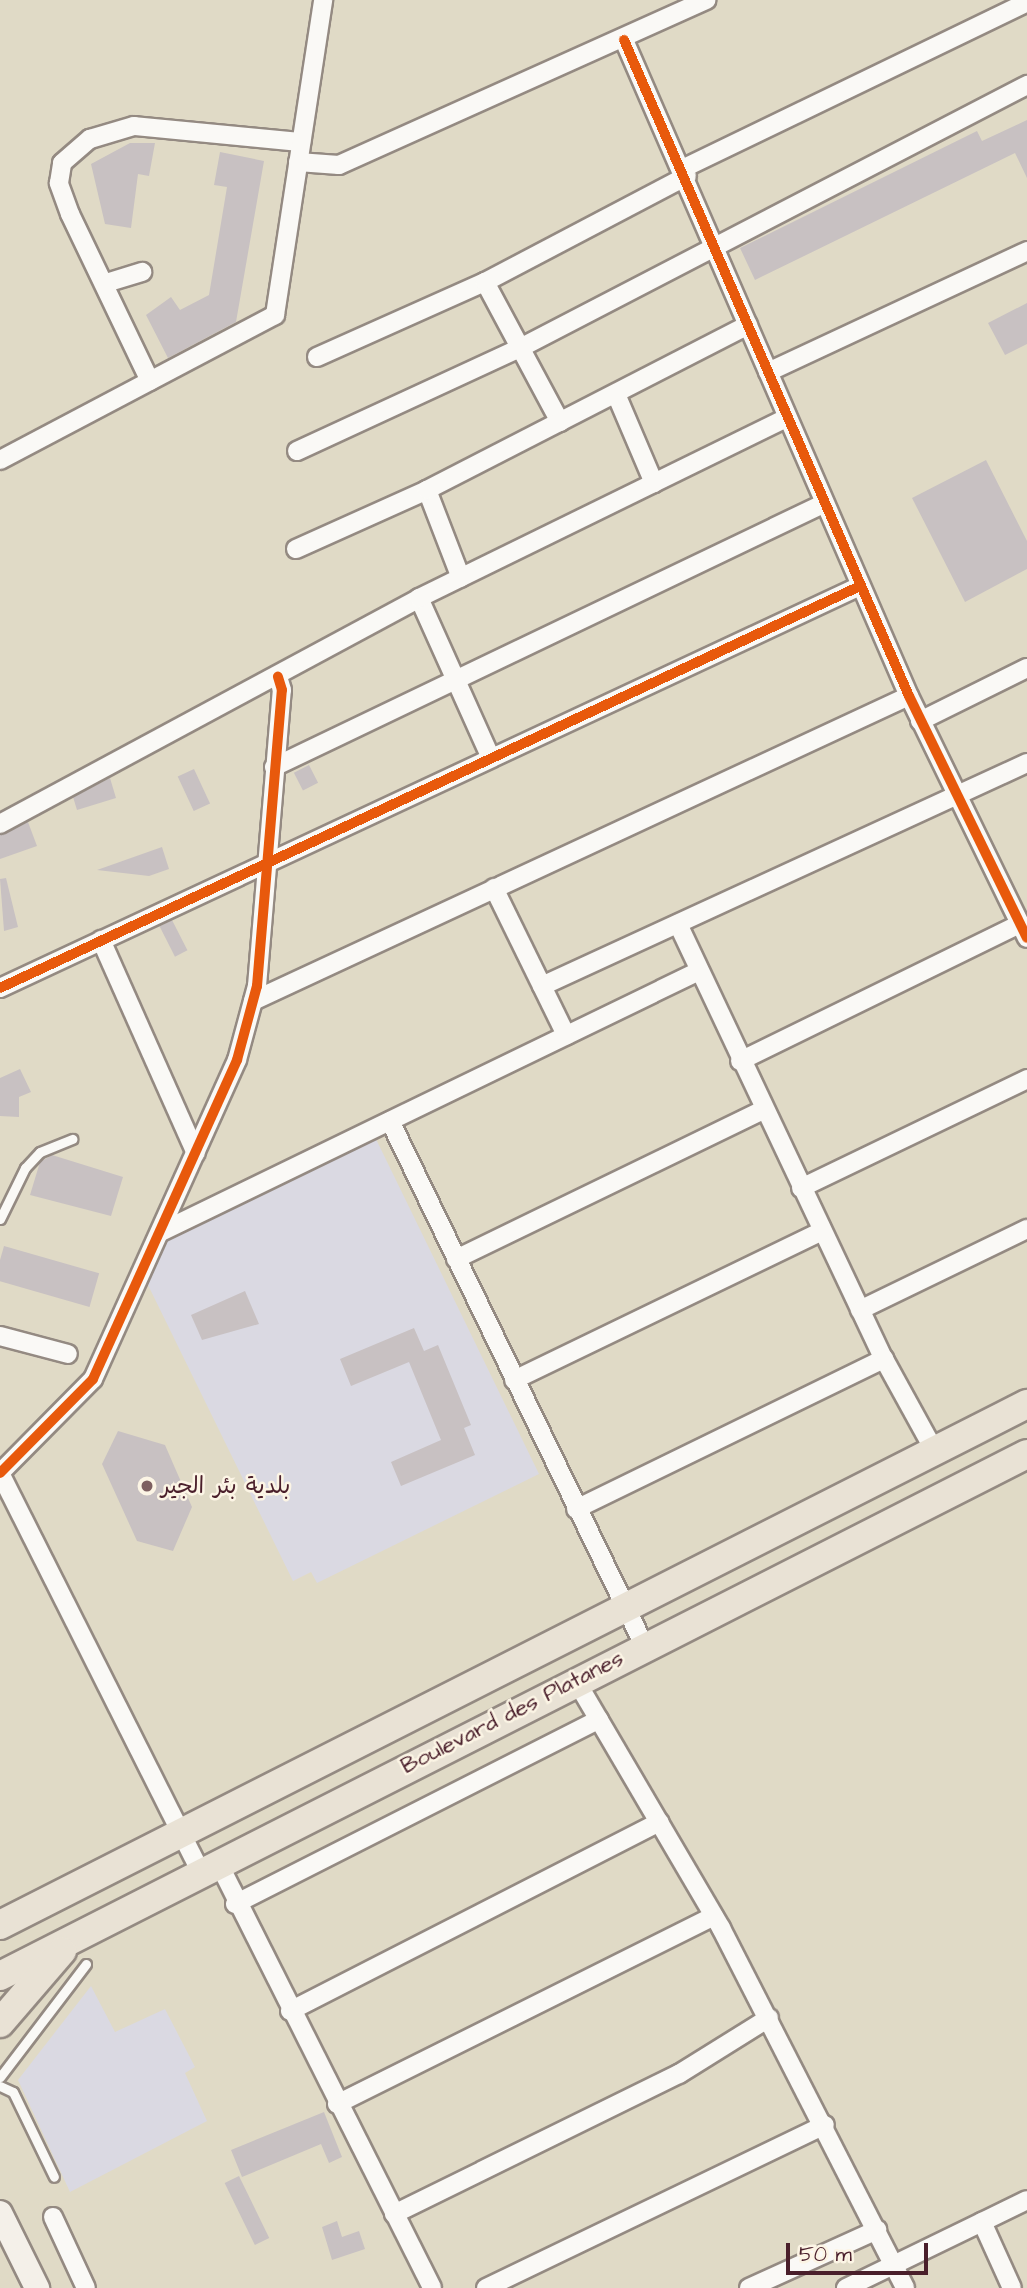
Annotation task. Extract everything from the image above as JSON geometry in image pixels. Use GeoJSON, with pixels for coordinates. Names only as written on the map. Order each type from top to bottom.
{"type":"FeatureCollection","features":[{"type":"Feature","properties":{"kind":"main road","name":"Boulevard des Platanes"},"geometry":{"type":"LineString","coordinates":[[0,1925],[1027,1404]]}},
{"type":"Feature","properties":{"kind":"main road","name":"Boulevard des Platanes"},"geometry":{"type":"LineString","coordinates":[[0,1976],[575,1679],[1027,1454]]}},
{"type":"Feature","properties":{"kind":"main road"},"geometry":{"type":"LineString","coordinates":[[0,2023],[72,1939]]}},
{"type":"Feature","properties":{"kind":"street"},"geometry":{"type":"LineString","coordinates":[[0,460],[275,315],[323,0]]}},
{"type":"Feature","properties":{"kind":"street"},"geometry":{"type":"LineString","coordinates":[[298,162],[339,165],[624,40],[708,0]]}},
{"type":"Feature","properties":{"kind":"street"},"geometry":{"type":"LineString","coordinates":[[317,358],[485,282],[684,172],[1027,2]]}},
{"type":"Feature","properties":{"kind":"street"},"geometry":{"type":"LineString","coordinates":[[624,40],[684,172],[785,419],[909,696],[1024,931],[740,1061]]}},
{"type":"Feature","properties":{"kind":"street"},"geometry":{"type":"LineString","coordinates":[[297,451],[524,346],[1027,85]]}},
{"type":"Feature","properties":{"kind":"street"},"geometry":{"type":"LineString","coordinates":[[150,381],[59,183],[62,163],[90,139],[168,125],[302,142]]}},
{"type":"Feature","properties":{"kind":"street"},"geometry":{"type":"LineString","coordinates":[[768,372],[1027,251]]}},
{"type":"Feature","properties":{"kind":"street"},"geometry":{"type":"LineString","coordinates":[[106,283],[142,272]]}},
{"type":"Feature","properties":{"kind":"street"},"geometry":{"type":"LineString","coordinates":[[485,282],[524,346],[560,422]]}},
{"type":"Feature","properties":{"kind":"street"},"geometry":{"type":"LineString","coordinates":[[296,550],[427,490],[748,325]]}},
{"type":"Feature","properties":{"kind":"street"},"geometry":{"type":"LineString","coordinates":[[616,394],[654,483]]}},
{"type":"Feature","properties":{"kind":"street"},"geometry":{"type":"LineString","coordinates":[[0,824],[278,677],[419,598],[785,419]]}},
{"type":"Feature","properties":{"kind":"street"},"geometry":{"type":"LineString","coordinates":[[427,490],[461,578]]}},
{"type":"Feature","properties":{"kind":"street"},"geometry":{"type":"LineString","coordinates":[[274,766],[823,504]]}},
{"type":"Feature","properties":{"kind":"street"},"geometry":{"type":"LineString","coordinates":[[0,988],[860,586]]}},
{"type":"Feature","properties":{"kind":"street"},"geometry":{"type":"LineString","coordinates":[[419,598],[491,758]]}},
{"type":"Feature","properties":{"kind":"street"},"geometry":{"type":"LineString","coordinates":[[920,720],[1027,668]]}},
{"type":"Feature","properties":{"kind":"street"},"geometry":{"type":"LineString","coordinates":[[278,677],[267,863],[253,1001],[237,1060],[93,1380],[0,1473],[181,1832],[235,1904],[432,2288]]}},
{"type":"Feature","properties":{"kind":"street"},"geometry":{"type":"LineString","coordinates":[[253,1001],[909,696]]}},
{"type":"Feature","properties":{"kind":"street"},"geometry":{"type":"LineString","coordinates":[[542,986],[1027,763]]}},
{"type":"Feature","properties":{"kind":"street"},"geometry":{"type":"LineString","coordinates":[[495,888],[566,1035]]}},
{"type":"Feature","properties":{"kind":"street"},"geometry":{"type":"LineString","coordinates":[[678,924],[697,972],[860,1310],[934,1450]]}},
{"type":"Feature","properties":{"kind":"street"},"geometry":{"type":"LineString","coordinates":[[101,940],[196,1153]]}},
{"type":"Feature","properties":{"kind":"street"},"geometry":{"type":"LineString","coordinates":[[161,1232],[697,972]]}},
{"type":"Feature","properties":{"kind":"street"},"geometry":{"type":"LineString","coordinates":[[801,1188],[1027,1079]]}},
{"type":"Feature","properties":{"kind":"street"},"geometry":{"type":"LineString","coordinates":[[456,1259],[764,1110]]}},
{"type":"Feature","properties":{"kind":"street"},"geometry":{"type":"LineString","coordinates":[[390,1121],[624,1608],[644,1644]]}},
{"type":"Feature","properties":{"kind":"street"},"geometry":{"type":"LineString","coordinates":[[860,1310],[1027,1229]]}},
{"type":"Feature","properties":{"kind":"street"},"geometry":{"type":"LineString","coordinates":[[514,1380],[822,1231]]}},
{"type":"Feature","properties":{"kind":"street"},"geometry":{"type":"LineString","coordinates":[[0,1336],[68,1354]]}},
{"type":"Feature","properties":{"kind":"street"},"geometry":{"type":"LineString","coordinates":[[576,1508],[884,1359]]}},
{"type":"Feature","properties":{"kind":"street"},"geometry":{"type":"LineString","coordinates":[[575,1679],[714,1916],[825,2125],[905,2288]]}},
{"type":"Feature","properties":{"kind":"street"},"geometry":{"type":"LineString","coordinates":[[235,1904],[599,1718]]}},
{"type":"Feature","properties":{"kind":"street"},"geometry":{"type":"LineString","coordinates":[[290,2011],[659,1822]]}},
{"type":"Feature","properties":{"kind":"street"},"geometry":{"type":"LineString","coordinates":[[337,2104],[714,1916]]}},
{"type":"Feature","properties":{"kind":"street"},"geometry":{"type":"LineString","coordinates":[[394,2214],[679,2074],[769,2018]]}},
{"type":"Feature","properties":{"kind":"street"},"geometry":{"type":"LineString","coordinates":[[486,2288],[825,2125]]}},
{"type":"Feature","properties":{"kind":"street"},"geometry":{"type":"LineString","coordinates":[[846,2288],[1027,2200]]}},
{"type":"Feature","properties":{"kind":"street"},"geometry":{"type":"LineString","coordinates":[[0,2213],[34,2286]]}},
{"type":"Feature","properties":{"kind":"street"},"geometry":{"type":"LineString","coordinates":[[53,2217],[86,2288]]}},
{"type":"Feature","properties":{"kind":"street"},"geometry":{"type":"LineString","coordinates":[[982,2222],[1012,2288]]}},
{"type":"Feature","properties":{"kind":"street"},"geometry":{"type":"LineString","coordinates":[[749,2288],[877,2230]]}},
{"type":"Feature","properties":{"kind":"lane"},"geometry":{"type":"LineString","coordinates":[[0,1219],[25,1168],[40,1152],[72,1139]]}},
{"type":"Feature","properties":{"kind":"lane"},"geometry":{"type":"LineString","coordinates":[[0,2077],[86,1964]]}},
{"type":"Feature","properties":{"kind":"lane"},"geometry":{"type":"LineString","coordinates":[[0,2086],[13,2092],[54,2177]]}},
{"type":"Feature","properties":{"kind":"shaded area"},"geometry":{"type":"Polygon","coordinates":[[[374,1135],[539,1474],[317,1583],[311,1572],[293,1581],[147,1283],[166,1237],[374,1135]]]}},
{"type":"Feature","properties":{"kind":"shaded area"},"geometry":{"type":"Polygon","coordinates":[[[91,1986],[115,2032],[165,2009],[195,2067],[185,2073],[207,2121],[70,2192],[18,2080],[91,1986]]]}},
{"type":"Feature","properties":{"kind":"building"},"geometry":{"type":"Polygon","coordinates":[[[1027,120],[1027,178],[1015,153],[755,280],[740,248],[977,131],[982,141],[1027,120]]]}},
{"type":"Feature","properties":{"kind":"building"},"geometry":{"type":"Polygon","coordinates":[[[130,143],[155,143],[149,176],[138,174],[131,228],[105,224],[91,164],[130,143]]]}},
{"type":"Feature","properties":{"kind":"building"},"geometry":{"type":"Polygon","coordinates":[[[220,152],[264,161],[236,322],[168,358],[146,315],[171,297],[180,310],[209,295],[227,187],[214,185],[220,152]]]}},
{"type":"Feature","properties":{"kind":"building"},"geometry":{"type":"Polygon","coordinates":[[[1027,303],[1027,344],[1005,355],[988,323],[1027,303]]]}},
{"type":"Feature","properties":{"kind":"building"},"geometry":{"type":"Polygon","coordinates":[[[986,460],[1027,541],[1027,569],[965,602],[912,498],[986,460]]]}},
{"type":"Feature","properties":{"kind":"building"},"geometry":{"type":"Polygon","coordinates":[[[309,765],[318,783],[303,791],[294,773],[309,765]]]}},
{"type":"Feature","properties":{"kind":"building"},"geometry":{"type":"Polygon","coordinates":[[[194,769],[210,803],[194,811],[178,777],[194,769]]]}},
{"type":"Feature","properties":{"kind":"building"},"geometry":{"type":"Polygon","coordinates":[[[110,778],[116,798],[77,810],[73,797],[110,778]]]}},
{"type":"Feature","properties":{"kind":"building"},"geometry":{"type":"Polygon","coordinates":[[[28,822],[37,846],[0,859],[0,835],[28,822]]]}},
{"type":"Feature","properties":{"kind":"building"},"geometry":{"type":"Polygon","coordinates":[[[162,847],[169,869],[149,876],[97,870],[162,847]]]}},
{"type":"Feature","properties":{"kind":"building"},"geometry":{"type":"Polygon","coordinates":[[[6,878],[18,927],[4,931],[0,879],[6,878]]]}},
{"type":"Feature","properties":{"kind":"building"},"geometry":{"type":"Polygon","coordinates":[[[172,920],[187,950],[175,957],[160,926],[172,920]]]}},
{"type":"Feature","properties":{"kind":"building"},"geometry":{"type":"Polygon","coordinates":[[[20,1069],[31,1092],[19,1097],[19,1117],[0,1116],[0,1078],[20,1069]]]}},
{"type":"Feature","properties":{"kind":"building"},"geometry":{"type":"Polygon","coordinates":[[[52,1155],[123,1177],[111,1216],[30,1195],[40,1162],[52,1155]]]}},
{"type":"Feature","properties":{"kind":"building"},"geometry":{"type":"Polygon","coordinates":[[[4,1246],[99,1273],[90,1307],[0,1281],[0,1260],[4,1246]]]}},
{"type":"Feature","properties":{"kind":"building"},"geometry":{"type":"Polygon","coordinates":[[[245,1291],[259,1324],[202,1340],[191,1315],[245,1291]]]}},
{"type":"Feature","properties":{"kind":"building"},"geometry":{"type":"Polygon","coordinates":[[[414,1328],[424,1351],[438,1345],[471,1425],[464,1428],[475,1455],[401,1486],[391,1462],[441,1440],[409,1362],[351,1386],[340,1359],[414,1328]]]}},
{"type":"Feature","properties":{"kind":"building","name":"بلدية بئر الجير"},"geometry":{"type":"Polygon","coordinates":[[[118,1431],[165,1445],[192,1507],[173,1551],[137,1541],[102,1464],[118,1431]]]}},
{"type":"Feature","properties":{"kind":"building"},"geometry":{"type":"Polygon","coordinates":[[[324,2112],[342,2157],[329,2163],[321,2144],[242,2177],[231,2150],[324,2112]]]}},
{"type":"Feature","properties":{"kind":"building"},"geometry":{"type":"Polygon","coordinates":[[[239,2176],[269,2238],[255,2245],[225,2183],[239,2176]]]}},
{"type":"Feature","properties":{"kind":"building"},"geometry":{"type":"Polygon","coordinates":[[[337,2221],[342,2237],[359,2231],[365,2249],[332,2260],[322,2227],[337,2221]]]}},
{"type":"Feature","properties":{"kind":"cycle path"},"geometry":{"type":"LineString","coordinates":[[624,40],[909,696],[1027,938]]}},
{"type":"Feature","properties":{"kind":"cycle path"},"geometry":{"type":"LineString","coordinates":[[0,988],[860,586]]}},
{"type":"Feature","properties":{"kind":"cycle path"},"geometry":{"type":"LineString","coordinates":[[0,1473],[93,1379],[237,1060],[257,986],[282,690],[278,677]]}},
{"type":"Feature","properties":{"kind":"place","name":"بلدية بئر الجير"},"geometry":{"type":"Point","coordinates":[147,1486]}}]}
